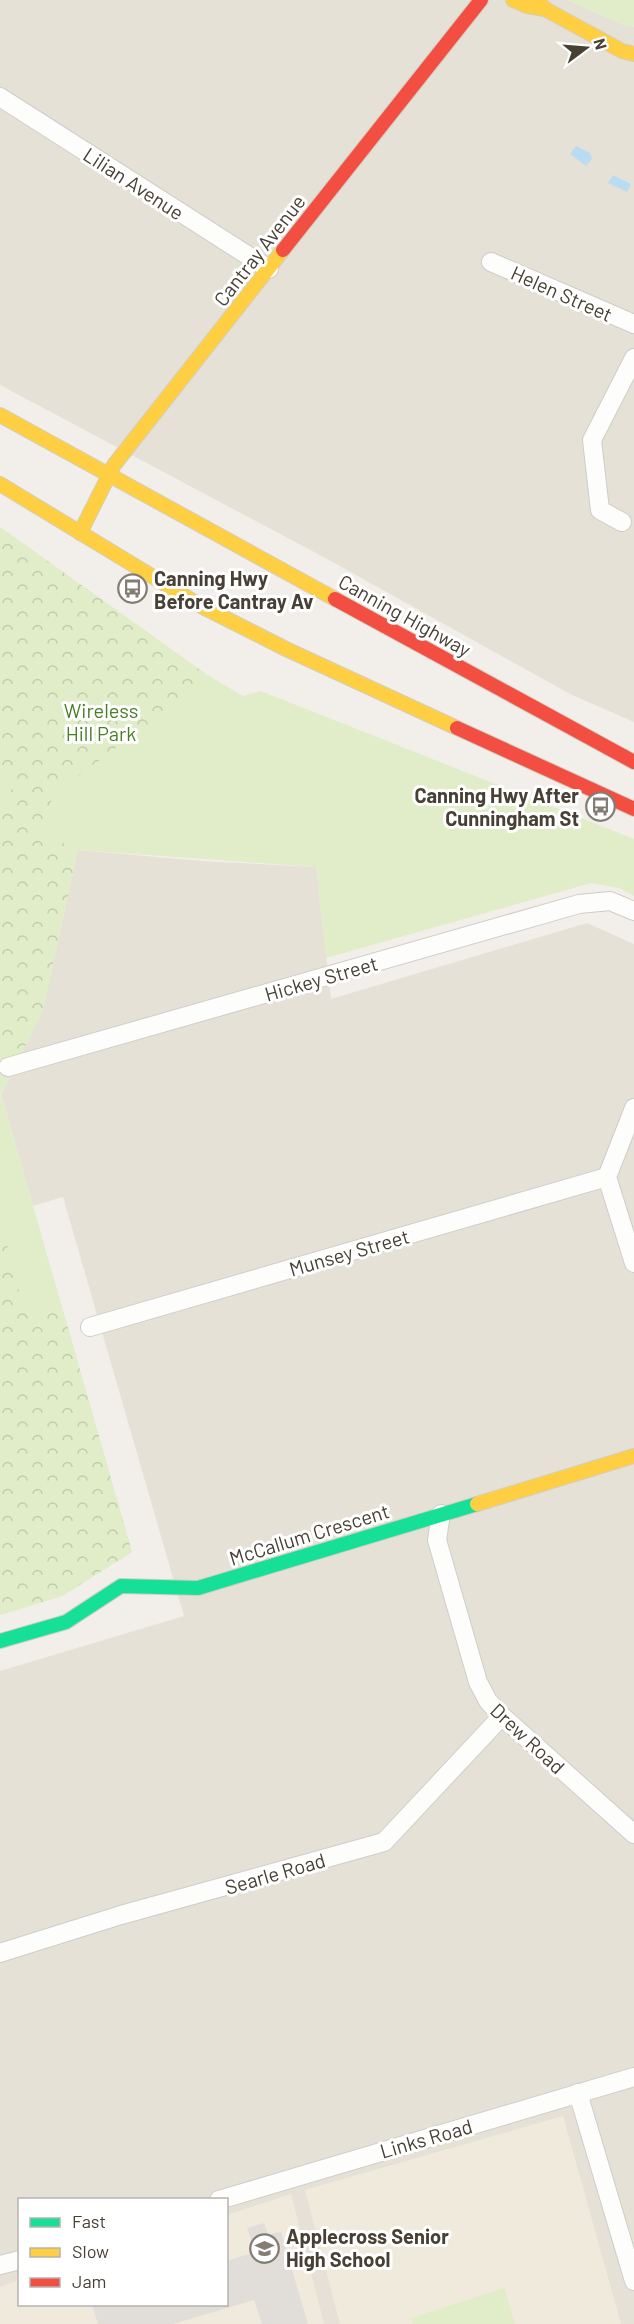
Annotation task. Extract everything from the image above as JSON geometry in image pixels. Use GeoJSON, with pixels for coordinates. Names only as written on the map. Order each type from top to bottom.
{"type":"FeatureCollection","features":[{"type":"Feature","properties":{"kind":"main road","name":"Cantray Avenue"},"geometry":{"type":"LineString","coordinates":[[80,532],[122,454],[481,0]]}},
{"type":"Feature","properties":{"kind":"main road"},"geometry":{"type":"LineString","coordinates":[[513,0],[527,6],[541,4],[622,51],[634,54]]}},
{"type":"Feature","properties":{"kind":"main road","name":"Canning Highway"},"geometry":{"type":"LineString","coordinates":[[0,415],[634,762]]}},
{"type":"Feature","properties":{"kind":"main road"},"geometry":{"type":"LineString","coordinates":[[0,484],[128,564],[211,612],[286,649],[634,809]]}},
{"type":"Feature","properties":{"kind":"main road","name":"McCallum Crescent"},"geometry":{"type":"LineString","coordinates":[[0,1641],[66,1622],[121,1586],[198,1588],[634,1456]]}},
{"type":"Feature","properties":{"kind":"street","name":"Lilian Avenue"},"geometry":{"type":"LineString","coordinates":[[0,97],[269,269]]}},
{"type":"Feature","properties":{"kind":"street","name":"Helen Street"},"geometry":{"type":"LineString","coordinates":[[491,262],[634,324]]}},
{"type":"Feature","properties":{"kind":"street"},"geometry":{"type":"LineString","coordinates":[[622,522],[600,510],[592,440],[634,358]]}},
{"type":"Feature","properties":{"kind":"street","name":"Hickey Street"},"geometry":{"type":"LineString","coordinates":[[8,1067],[579,904],[610,901],[634,911]]}},
{"type":"Feature","properties":{"kind":"street"},"geometry":{"type":"LineString","coordinates":[[634,1108],[607,1178],[634,1263]]}},
{"type":"Feature","properties":{"kind":"street","name":"Munsey Street"},"geometry":{"type":"LineString","coordinates":[[90,1327],[607,1178]]}},
{"type":"Feature","properties":{"kind":"street","name":"Drew Road"},"geometry":{"type":"LineString","coordinates":[[441,1514],[437,1540],[478,1682],[488,1701],[634,1834]]}},
{"type":"Feature","properties":{"kind":"street","name":"Searle Road"},"geometry":{"type":"LineString","coordinates":[[0,1953],[121,1915],[384,1842],[502,1716]]}},
{"type":"Feature","properties":{"kind":"street","name":"Links Road"},"geometry":{"type":"LineString","coordinates":[[222,2198],[634,2077]]}},
{"type":"Feature","properties":{"kind":"street"},"geometry":{"type":"LineString","coordinates":[[578,2093],[634,2281]]}},
{"type":"Feature","properties":{"kind":"street"},"geometry":{"type":"LineString","coordinates":[[0,2265],[18,2260]]}},
{"type":"Feature","properties":{"kind":"shaded area"},"geometry":{"type":"Polygon","coordinates":[[[0,0],[567,0],[624,25],[634,27],[634,722],[570,694],[329,560],[0,385],[0,0]]]}},
{"type":"Feature","properties":{"kind":"shaded area"},"geometry":{"type":"Polygon","coordinates":[[[78,850],[202,861],[316,867],[331,999],[587,923],[634,944],[634,2324],[0,2324],[0,1671],[184,1616],[63,1197],[33,1206],[1,1094],[43,1010],[78,850]]]}},
{"type":"Feature","properties":{"kind":"shaded area"},"geometry":{"type":"Polygon","coordinates":[[[563,2116],[621,2324],[340,2324],[305,2190],[563,2116]]]}},
{"type":"Feature","properties":{"kind":"shaded area","name":"Applecross Senior High School"},"geometry":{"type":"Polygon","coordinates":[[[291,2194],[324,2324],[0,2324],[0,2287],[18,2280],[18,2306],[228,2306],[228,2215],[291,2194]]]}},
{"type":"Feature","properties":{"kind":"shaded area"},"geometry":{"type":"Polygon","coordinates":[[[264,2223],[268,2234],[281,2232],[308,2324],[262,2324],[254,2300],[173,2324],[98,2324],[92,2306],[228,2306],[228,2261],[255,2252],[247,2228],[264,2223]]]}},
{"type":"Feature","properties":{"kind":"green space"},"geometry":{"type":"Polygon","coordinates":[[[567,0],[634,0],[634,27],[624,25],[567,0]]]}},
{"type":"Feature","properties":{"kind":"green space","name":"Wireless Hill Park"},"geometry":{"type":"Polygon","coordinates":[[[0,527],[206,674],[243,696],[261,691],[634,839],[634,896],[619,888],[591,883],[326,958],[316,867],[78,850],[43,1010],[1,1094],[132,1552],[62,1596],[0,1615],[0,527]]]}},
{"type":"Feature","properties":{"kind":"green space","name":"Wireless Hill Park"},"geometry":{"type":"Polygon","coordinates":[[[0,527],[206,674],[165,712],[52,795],[46,835],[78,850],[43,1010],[21,1055],[0,1050],[0,802],[13,788],[0,771],[0,527]]]}},
{"type":"Feature","properties":{"kind":"green space"},"geometry":{"type":"Polygon","coordinates":[[[0,1217],[24,1311],[61,1303],[132,1552],[62,1596],[0,1615],[0,1217]]]}},
{"type":"Feature","properties":{"kind":"green space"},"geometry":{"type":"Polygon","coordinates":[[[504,2288],[515,2324],[413,2324],[411,2318],[504,2288]]]}},
{"type":"Feature","properties":{"kind":"water"},"geometry":{"type":"Polygon","coordinates":[[[576,146],[590,153],[592,159],[586,166],[570,154],[576,146]]]}},
{"type":"Feature","properties":{"kind":"water"},"geometry":{"type":"Polygon","coordinates":[[[613,175],[631,184],[627,192],[608,183],[613,175]]]}},
{"type":"Feature","properties":{"kind":"traffic: fast"},"geometry":{"type":"LineString","coordinates":[[0,1641],[66,1622],[121,1586],[198,1588],[477,1504]]}},
{"type":"Feature","properties":{"kind":"traffic: slow"},"geometry":{"type":"LineString","coordinates":[[513,0],[527,6],[545,9]]}},
{"type":"Feature","properties":{"kind":"traffic: slow"},"geometry":{"type":"LineString","coordinates":[[537,0],[545,9],[622,51],[634,54]]}},
{"type":"Feature","properties":{"kind":"traffic: slow"},"geometry":{"type":"LineString","coordinates":[[80,533],[114,465],[283,250]]}},
{"type":"Feature","properties":{"kind":"traffic: slow"},"geometry":{"type":"LineString","coordinates":[[0,415],[335,599]]}},
{"type":"Feature","properties":{"kind":"traffic: slow"},"geometry":{"type":"LineString","coordinates":[[0,484],[201,606],[286,649],[457,728]]}},
{"type":"Feature","properties":{"kind":"traffic: slow"},"geometry":{"type":"LineString","coordinates":[[477,1504],[634,1456]]}},
{"type":"Feature","properties":{"kind":"traffic: jam"},"geometry":{"type":"LineString","coordinates":[[283,250],[481,0]]}},
{"type":"Feature","properties":{"kind":"traffic: jam"},"geometry":{"type":"LineString","coordinates":[[335,599],[634,762]]}},
{"type":"Feature","properties":{"kind":"traffic: jam"},"geometry":{"type":"LineString","coordinates":[[457,728],[634,809]]}},
{"type":"Feature","properties":{"kind":"place","name":"Canning Hwy Before Cantray Av"},"geometry":{"type":"Point","coordinates":[133,589]}},
{"type":"Feature","properties":{"kind":"place","name":"Canning Hwy After Cunningham St"},"geometry":{"type":"Point","coordinates":[600,806]}},
{"type":"Feature","properties":{"kind":"place","name":"Applecross Senior High School"},"geometry":{"type":"Point","coordinates":[265,2248]}}]}
